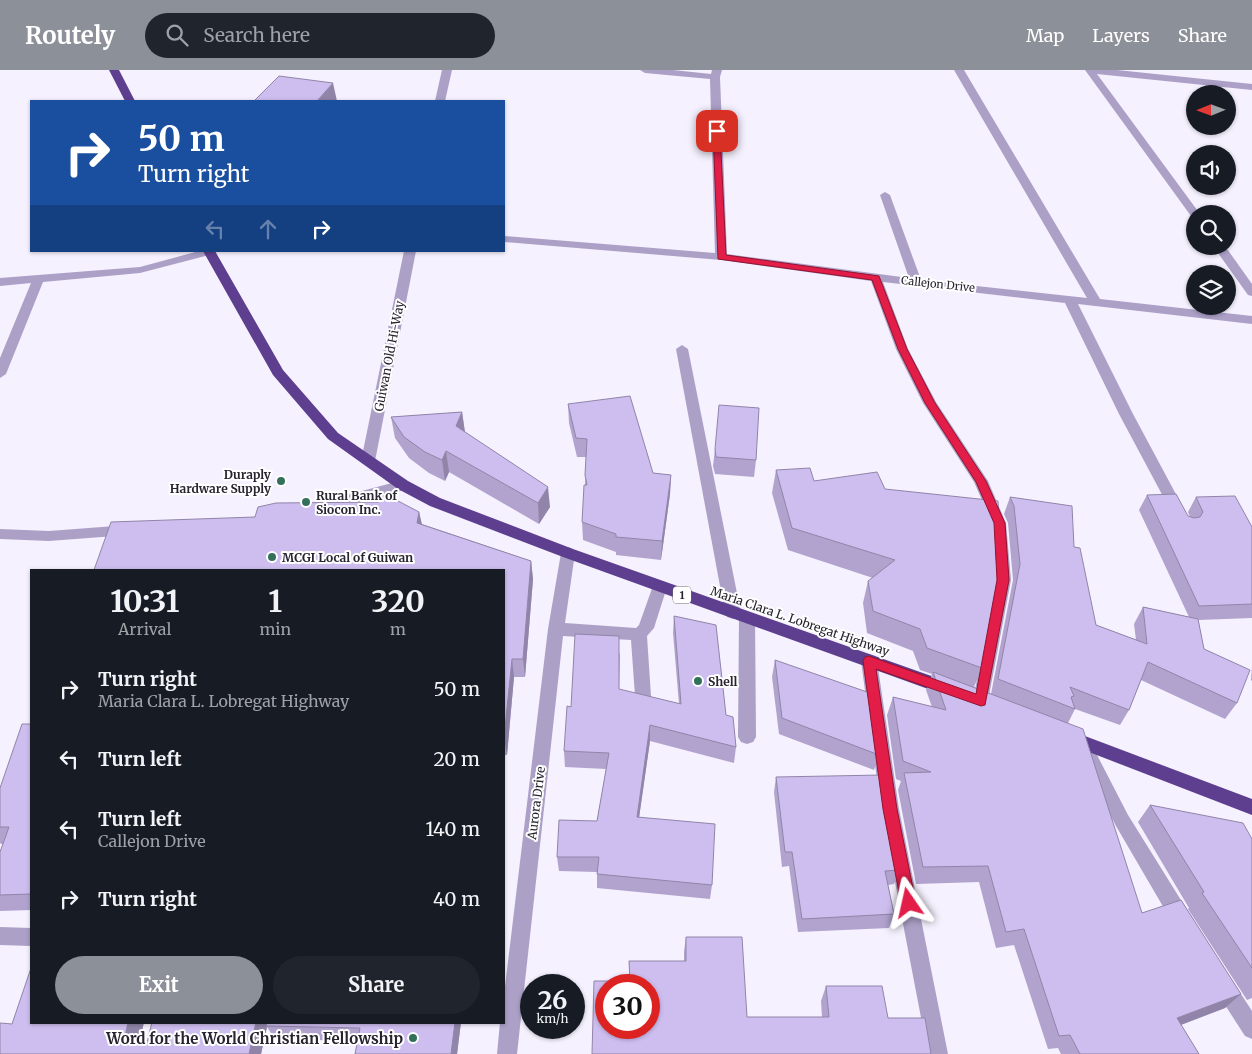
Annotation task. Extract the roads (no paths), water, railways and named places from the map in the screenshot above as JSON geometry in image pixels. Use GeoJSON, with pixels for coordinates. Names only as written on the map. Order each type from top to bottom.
{"type":"FeatureCollection","features":[{"type":"Feature","properties":{"kind":"highway"},"geometry":{"type":"LineString","coordinates":[[114,70],[129,100]]}},
{"type":"Feature","properties":{"kind":"highway","name":"Maria Clara L. Lobregat Highway"},"geometry":{"type":"LineString","coordinates":[[210,252],[278,372],[333,436],[403,485],[435,502],[659,587],[998,708]]}},
{"type":"Feature","properties":{"kind":"highway"},"geometry":{"type":"LineString","coordinates":[[1057,732],[1252,807]]}},
{"type":"Feature","properties":{"kind":"street"},"geometry":{"type":"LineString","coordinates":[[440,100],[447,70]]}},
{"type":"Feature","properties":{"kind":"street"},"geometry":{"type":"LineString","coordinates":[[645,70],[716,74],[721,257]]}},
{"type":"Feature","properties":{"kind":"street"},"geometry":{"type":"LineString","coordinates":[[959,70],[1096,303]]}},
{"type":"Feature","properties":{"kind":"street"},"geometry":{"type":"LineString","coordinates":[[1090,70],[1252,87]]}},
{"type":"Feature","properties":{"kind":"street"},"geometry":{"type":"LineString","coordinates":[[1090,70],[1188,205]]}},
{"type":"Feature","properties":{"kind":"street"},"geometry":{"type":"LineString","coordinates":[[885,195],[916,282]]}},
{"type":"Feature","properties":{"kind":"street","name":"Callejon Drive"},"geometry":{"type":"LineString","coordinates":[[505,239],[721,257],[876,278],[1252,320]]}},
{"type":"Feature","properties":{"kind":"street"},"geometry":{"type":"LineString","coordinates":[[0,282],[140,270],[205,252]]}},
{"type":"Feature","properties":{"kind":"street","name":"Guiwan Old Hi-Way"},"geometry":{"type":"LineString","coordinates":[[368,461],[410,252]]}},
{"type":"Feature","properties":{"kind":"street"},"geometry":{"type":"LineString","coordinates":[[1225,255],[1252,292]]}},
{"type":"Feature","properties":{"kind":"street"},"geometry":{"type":"LineString","coordinates":[[876,278],[906,357],[930,403],[980,481],[999,523],[1003,580],[971,698]]}},
{"type":"Feature","properties":{"kind":"street"},"geometry":{"type":"LineString","coordinates":[[0,374],[38,280]]}},
{"type":"Feature","properties":{"kind":"street"},"geometry":{"type":"LineString","coordinates":[[1069,299],[1126,414],[1186,526]]}},
{"type":"Feature","properties":{"kind":"street"},"geometry":{"type":"LineString","coordinates":[[682,349],[740,616],[747,737]]}},
{"type":"Feature","properties":{"kind":"street"},"geometry":{"type":"LineString","coordinates":[[308,510],[403,485]]}},
{"type":"Feature","properties":{"kind":"street"},"geometry":{"type":"LineString","coordinates":[[0,534],[49,536],[146,529]]}},
{"type":"Feature","properties":{"kind":"street","name":"Aurora Drive"},"geometry":{"type":"LineString","coordinates":[[507,1054],[511,954],[568,552]]}},
{"type":"Feature","properties":{"kind":"street"},"geometry":{"type":"LineString","coordinates":[[556,629],[639,634],[646,628],[659,587]]}},
{"type":"Feature","properties":{"kind":"street"},"geometry":{"type":"LineString","coordinates":[[639,634],[643,696]]}},
{"type":"Feature","properties":{"kind":"street"},"geometry":{"type":"LineString","coordinates":[[869,661],[890,809],[938,1054]]}},
{"type":"Feature","properties":{"kind":"street"},"geometry":{"type":"LineString","coordinates":[[1083,742],[1113,807],[1140,854],[1193,937]]}},
{"type":"Feature","properties":{"kind":"street"},"geometry":{"type":"LineString","coordinates":[[0,936],[30,937]]}},
{"type":"Feature","properties":{"kind":"street"},"geometry":{"type":"LineString","coordinates":[[1215,970],[1252,1029]]}},
{"type":"Feature","properties":{"kind":"place","name":"Duraply Hardware Supply"},"geometry":{"type":"Point","coordinates":[281,481]}},
{"type":"Feature","properties":{"kind":"place","name":"Rural Bank of Siocon Inc."},"geometry":{"type":"Point","coordinates":[306,502]}},
{"type":"Feature","properties":{"kind":"place","name":"MCGI Local of Guiwan"},"geometry":{"type":"Point","coordinates":[272,557]}},
{"type":"Feature","properties":{"kind":"place","name":"Shell"},"geometry":{"type":"Point","coordinates":[698,681]}},
{"type":"Feature","properties":{"kind":"place","name":"Word for the World Christian Fellowship"},"geometry":{"type":"Point","coordinates":[413,1038]}}]}
